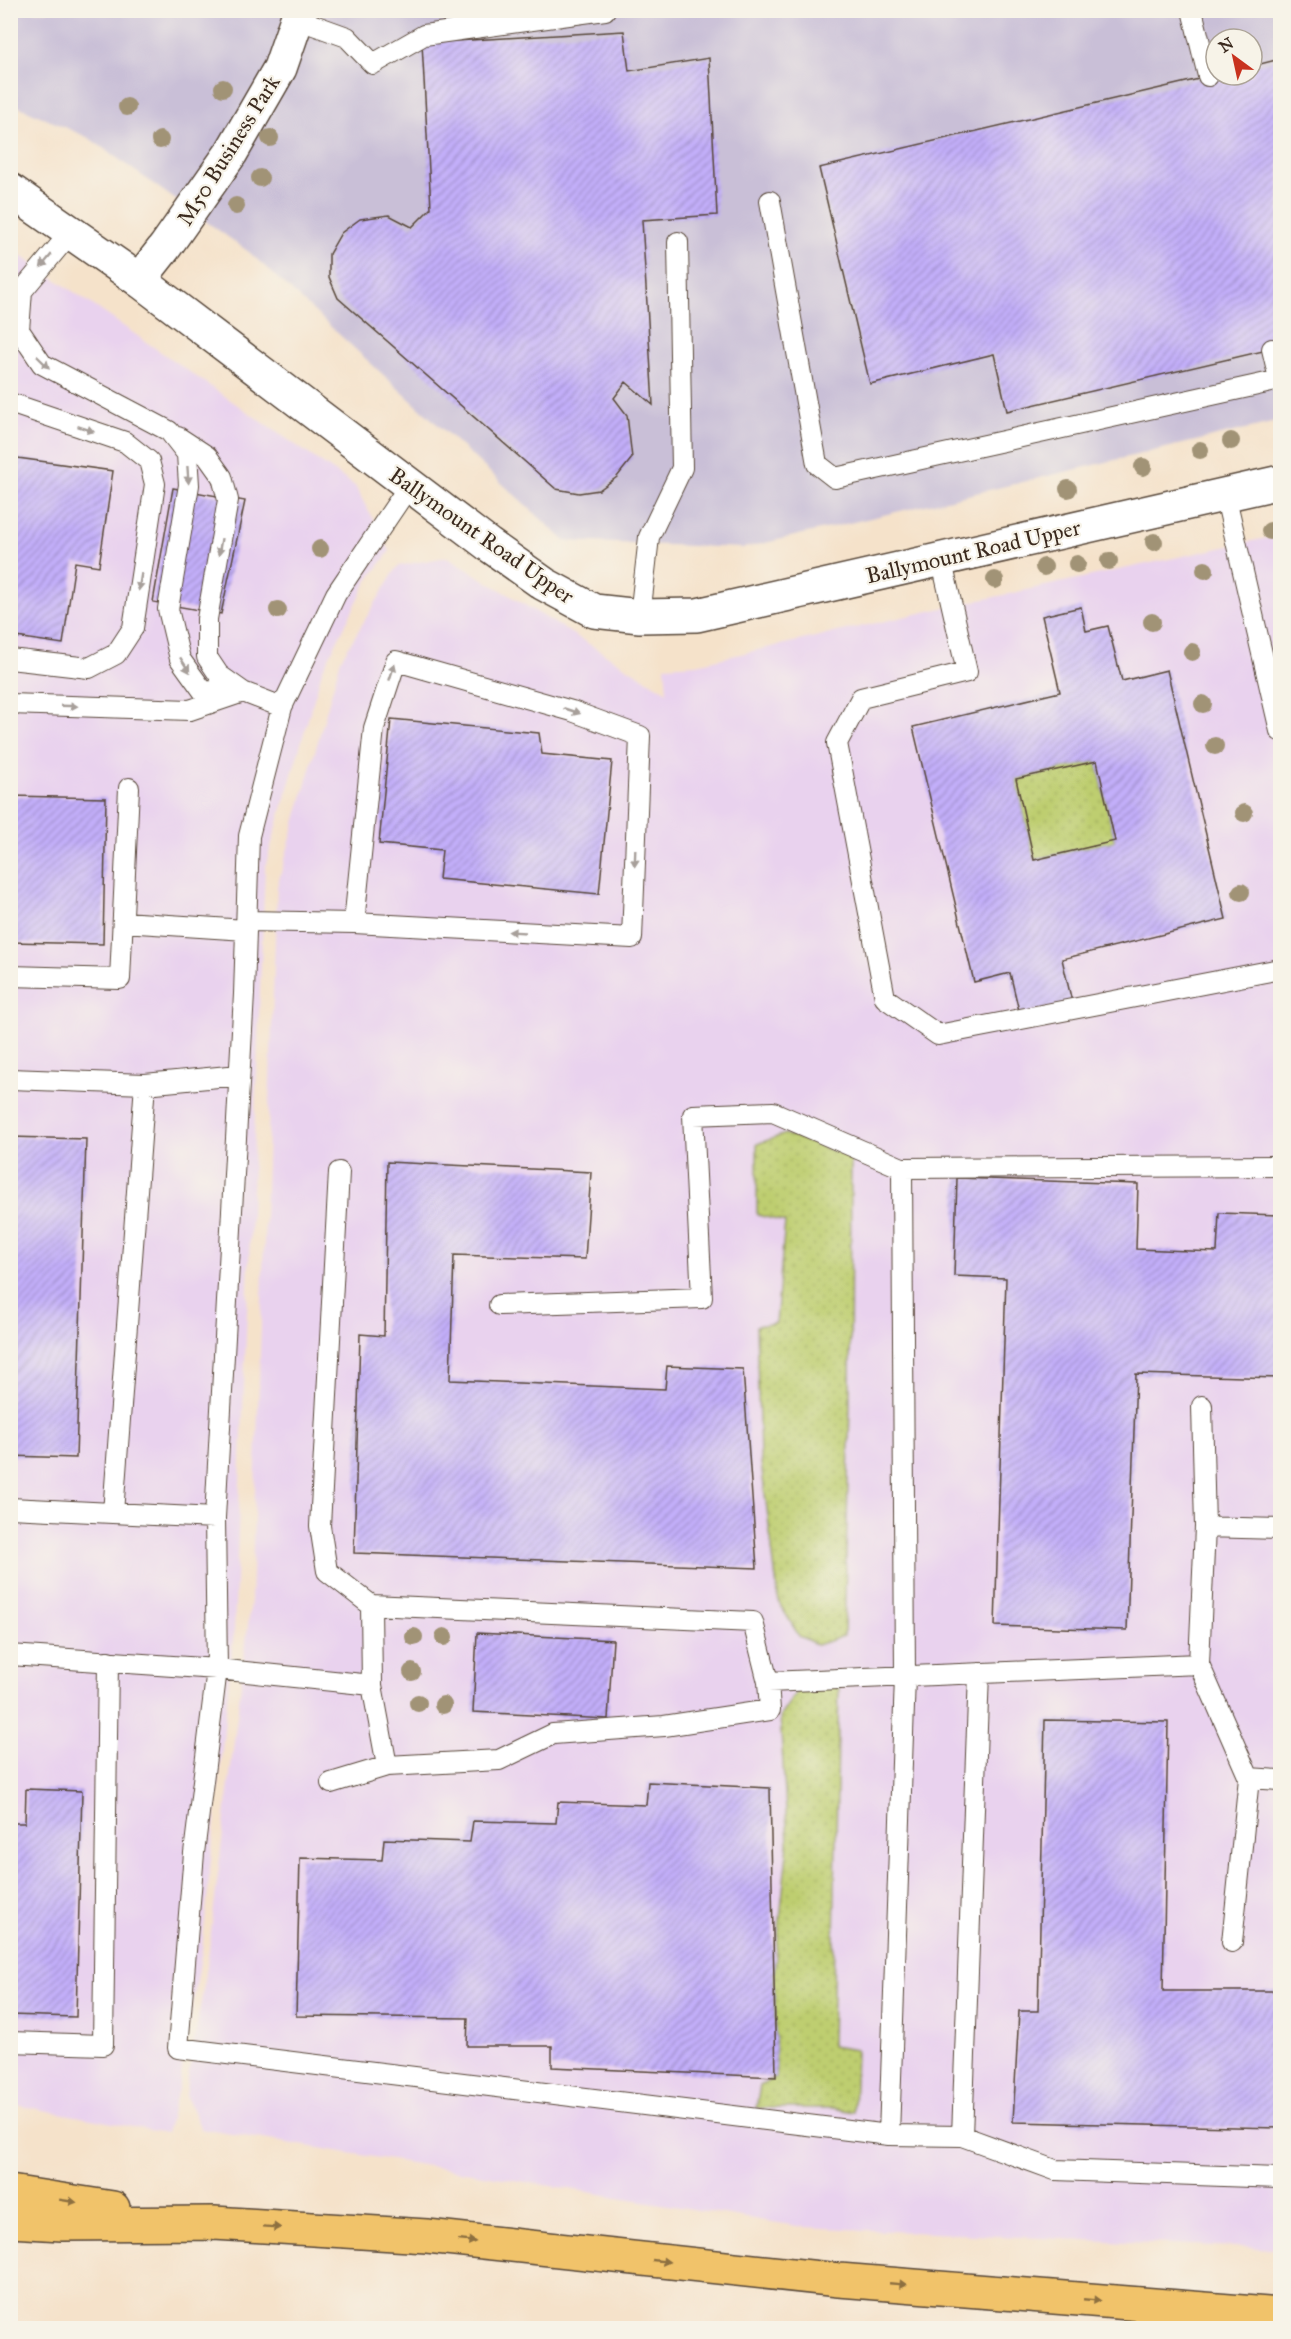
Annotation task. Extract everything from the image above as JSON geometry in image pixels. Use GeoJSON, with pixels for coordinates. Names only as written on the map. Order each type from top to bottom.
{"type":"FeatureCollection","features":[{"type":"Feature","properties":{"kind":"highway"},"geometry":{"type":"LineString","coordinates":[[10,2192],[214,2223]]}},
{"type":"Feature","properties":{"kind":"highway"},"geometry":{"type":"LineString","coordinates":[[10,2221],[62,2224],[214,2223],[427,2236],[839,2280],[1281,2315]]}},
{"type":"Feature","properties":{"kind":"street","name":"M50 Business Park"},"geometry":{"type":"LineString","coordinates":[[139,280],[231,153],[280,68],[298,15]]}},
{"type":"Feature","properties":{"kind":"street","name":"Ballymount Road Upper"},"geometry":{"type":"LineString","coordinates":[[10,190],[139,280],[409,486],[544,584],[594,611],[640,616],[697,615],[1281,482]]}},
{"type":"Feature","properties":{"kind":"lane"},"geometry":{"type":"LineString","coordinates":[[298,15],[347,37],[373,64],[424,35],[604,10]]}},
{"type":"Feature","properties":{"kind":"lane"},"geometry":{"type":"LineString","coordinates":[[1192,10],[1204,60]]}},
{"type":"Feature","properties":{"kind":"lane"},"geometry":{"type":"LineString","coordinates":[[770,201],[817,464],[835,478],[1280,381],[1272,349]]}},
{"type":"Feature","properties":{"kind":"lane"},"geometry":{"type":"LineString","coordinates":[[71,232],[16,293],[19,330],[42,364],[169,431],[207,456],[222,477],[228,500],[207,619],[207,657],[219,675],[243,692],[282,707]]}},
{"type":"Feature","properties":{"kind":"lane"},"geometry":{"type":"LineString","coordinates":[[640,616],[649,537],[682,468],[678,242]]}},
{"type":"Feature","properties":{"kind":"lane"},"geometry":{"type":"LineString","coordinates":[[10,403],[125,442],[149,461],[155,484],[133,628],[116,654],[89,668],[10,659]]}},
{"type":"Feature","properties":{"kind":"lane"},"geometry":{"type":"LineString","coordinates":[[169,431],[187,454],[189,485],[168,609],[180,659],[203,691],[243,692]]}},
{"type":"Feature","properties":{"kind":"lane"},"geometry":{"type":"LineString","coordinates":[[409,486],[336,594],[282,707],[249,836],[239,1075],[215,1518],[217,1669],[194,1853],[178,2048],[889,2135],[962,2136],[1055,2170],[1281,2178]]}},
{"type":"Feature","properties":{"kind":"lane"},"geometry":{"type":"LineString","coordinates":[[1225,494],[1281,731]]}},
{"type":"Feature","properties":{"kind":"lane"},"geometry":{"type":"LineString","coordinates":[[941,558],[967,672],[861,698],[837,742],[885,998],[938,1035],[1281,969]]}},
{"type":"Feature","properties":{"kind":"lane"},"geometry":{"type":"LineString","coordinates":[[123,922],[246,925],[354,923],[632,938],[640,736],[572,711],[396,661],[374,728],[354,923]]}},
{"type":"Feature","properties":{"kind":"lane"},"geometry":{"type":"LineString","coordinates":[[10,704],[190,710],[243,692]]}},
{"type":"Feature","properties":{"kind":"lane"},"geometry":{"type":"LineString","coordinates":[[10,976],[120,979],[129,788]]}},
{"type":"Feature","properties":{"kind":"lane"},"geometry":{"type":"LineString","coordinates":[[10,1079],[145,1084],[239,1075]]}},
{"type":"Feature","properties":{"kind":"lane"},"geometry":{"type":"LineString","coordinates":[[113,1513],[145,1084]]}},
{"type":"Feature","properties":{"kind":"lane"},"geometry":{"type":"LineString","coordinates":[[499,1305],[702,1298],[693,1115],[773,1113],[902,1168],[1281,1166]]}},
{"type":"Feature","properties":{"kind":"lane"},"geometry":{"type":"LineString","coordinates":[[889,2135],[905,1677],[902,1168]]}},
{"type":"Feature","properties":{"kind":"lane"},"geometry":{"type":"LineString","coordinates":[[331,1782],[387,1766],[499,1760],[553,1734],[664,1726],[770,1710],[768,1682],[753,1622],[371,1605],[327,1571],[320,1526],[339,1172]]}},
{"type":"Feature","properties":{"kind":"lane"},"geometry":{"type":"LineString","coordinates":[[1202,1406],[1204,1527],[1199,1664],[1248,1778],[1232,1942]]}},
{"type":"Feature","properties":{"kind":"lane"},"geometry":{"type":"LineString","coordinates":[[10,1508],[215,1518]]}},
{"type":"Feature","properties":{"kind":"lane"},"geometry":{"type":"LineString","coordinates":[[1204,1527],[1281,1529]]}},
{"type":"Feature","properties":{"kind":"lane"},"geometry":{"type":"LineString","coordinates":[[371,1605],[372,1684],[387,1766]]}},
{"type":"Feature","properties":{"kind":"lane"},"geometry":{"type":"LineString","coordinates":[[10,1655],[217,1669],[372,1684]]}},
{"type":"Feature","properties":{"kind":"lane"},"geometry":{"type":"LineString","coordinates":[[10,2042],[103,2045],[108,1661]]}},
{"type":"Feature","properties":{"kind":"lane"},"geometry":{"type":"LineString","coordinates":[[768,1682],[1199,1664]]}},
{"type":"Feature","properties":{"kind":"lane"},"geometry":{"type":"LineString","coordinates":[[962,2136],[979,1674]]}},
{"type":"Feature","properties":{"kind":"lane"},"geometry":{"type":"LineString","coordinates":[[1248,1778],[1281,1780]]}},
{"type":"Feature","properties":{"kind":"shaded area"},"geometry":{"type":"Polygon","coordinates":[[[11,11],[1280,11],[1280,421],[744,548],[565,541],[249,252],[89,138],[11,103],[11,11]]]}},
{"type":"Feature","properties":{"kind":"shaded area"},"geometry":{"type":"Polygon","coordinates":[[[10,248],[355,486],[390,551],[367,582],[322,671],[265,867],[234,1630],[202,1950],[180,2082],[166,2133],[11,2104],[10,248]]]}},
{"type":"Feature","properties":{"kind":"shaded area"},"geometry":{"type":"Polygon","coordinates":[[[1280,535],[1280,2249],[803,2227],[201,2129],[185,2094],[206,1974],[251,1601],[277,887],[341,659],[398,566],[447,557],[667,692],[665,666],[697,664],[1280,535]]]}},
{"type":"Feature","properties":{"kind":"green space"},"geometry":{"type":"Polygon","coordinates":[[[1097,761],[1115,841],[1034,860],[1016,779],[1097,761]]]}},
{"type":"Feature","properties":{"kind":"green space"},"geometry":{"type":"Polygon","coordinates":[[[785,1134],[851,1157],[850,1405],[844,1636],[817,1645],[799,1636],[779,1603],[760,1455],[756,1326],[776,1323],[785,1222],[757,1215],[757,1144],[785,1134]]]}},
{"type":"Feature","properties":{"kind":"green space"},"geometry":{"type":"Polygon","coordinates":[[[804,1681],[839,1684],[832,2046],[856,2050],[854,2112],[832,2108],[756,2108],[760,2086],[776,2077],[774,1975],[788,1843],[780,1716],[804,1681]]]}},
{"type":"Feature","properties":{"kind":"building"},"geometry":{"type":"Polygon","coordinates":[[[624,31],[629,71],[709,58],[717,215],[642,220],[653,405],[626,382],[614,398],[627,415],[632,458],[617,477],[599,490],[579,493],[556,489],[338,298],[329,277],[329,254],[341,233],[360,219],[389,215],[412,227],[431,208],[422,43],[624,31]]]}},
{"type":"Feature","properties":{"kind":"building"},"geometry":{"type":"Polygon","coordinates":[[[1280,59],[1280,347],[1007,411],[994,354],[870,384],[819,168],[1204,78],[1204,87],[1264,87],[1264,63],[1280,59]]]}},
{"type":"Feature","properties":{"kind":"building"},"geometry":{"type":"Polygon","coordinates":[[[10,457],[113,471],[99,566],[75,562],[63,644],[10,636],[10,457]]]}},
{"type":"Feature","properties":{"kind":"building"},"geometry":{"type":"Polygon","coordinates":[[[173,488],[245,501],[221,614],[153,602],[173,488]]]}},
{"type":"Feature","properties":{"kind":"building"},"geometry":{"type":"Polygon","coordinates":[[[1081,607],[1086,631],[1108,626],[1122,681],[1167,670],[1226,919],[1062,959],[1072,1002],[1020,1015],[1010,973],[974,982],[913,727],[1060,692],[1042,616],[1081,607]],[[1097,761],[1016,779],[1034,860],[1115,841],[1097,761]]]}},
{"type":"Feature","properties":{"kind":"building"},"geometry":{"type":"Polygon","coordinates":[[[391,719],[539,733],[542,754],[612,761],[599,894],[439,879],[442,850],[379,844],[391,719]]]}},
{"type":"Feature","properties":{"kind":"building"},"geometry":{"type":"Polygon","coordinates":[[[10,796],[106,798],[103,944],[10,942],[10,796]]]}},
{"type":"Feature","properties":{"kind":"building"},"geometry":{"type":"Polygon","coordinates":[[[10,1137],[86,1139],[76,1458],[10,1456],[10,1137]]]}},
{"type":"Feature","properties":{"kind":"building"},"geometry":{"type":"Polygon","coordinates":[[[387,1162],[591,1172],[585,1259],[454,1255],[450,1380],[665,1389],[667,1366],[743,1369],[757,1568],[354,1553],[360,1334],[384,1336],[387,1162]]]}},
{"type":"Feature","properties":{"kind":"building"},"geometry":{"type":"Polygon","coordinates":[[[957,1178],[1138,1184],[1136,1249],[1217,1252],[1219,1213],[1280,1215],[1280,1378],[1136,1374],[1127,1630],[995,1626],[1006,1278],[954,1276],[957,1178]]]}},
{"type":"Feature","properties":{"kind":"building"},"geometry":{"type":"Polygon","coordinates":[[[477,1633],[613,1640],[608,1719],[473,1712],[477,1633]]]}},
{"type":"Feature","properties":{"kind":"building"},"geometry":{"type":"Polygon","coordinates":[[[1045,1720],[1168,1722],[1163,1991],[1280,1991],[1280,2128],[1013,2122],[1019,2011],[1038,2011],[1045,1720]]]}},
{"type":"Feature","properties":{"kind":"building"},"geometry":{"type":"Polygon","coordinates":[[[648,1782],[770,1788],[776,2077],[552,2067],[552,2046],[467,2046],[468,2018],[296,2016],[300,1858],[382,1860],[384,1839],[470,1842],[473,1821],[556,1823],[558,1802],[646,1805],[648,1782]]]}},
{"type":"Feature","properties":{"kind":"building"},"geometry":{"type":"Polygon","coordinates":[[[26,1789],[82,1791],[76,2017],[10,2015],[10,1823],[25,1823],[26,1789]]]}}]}
